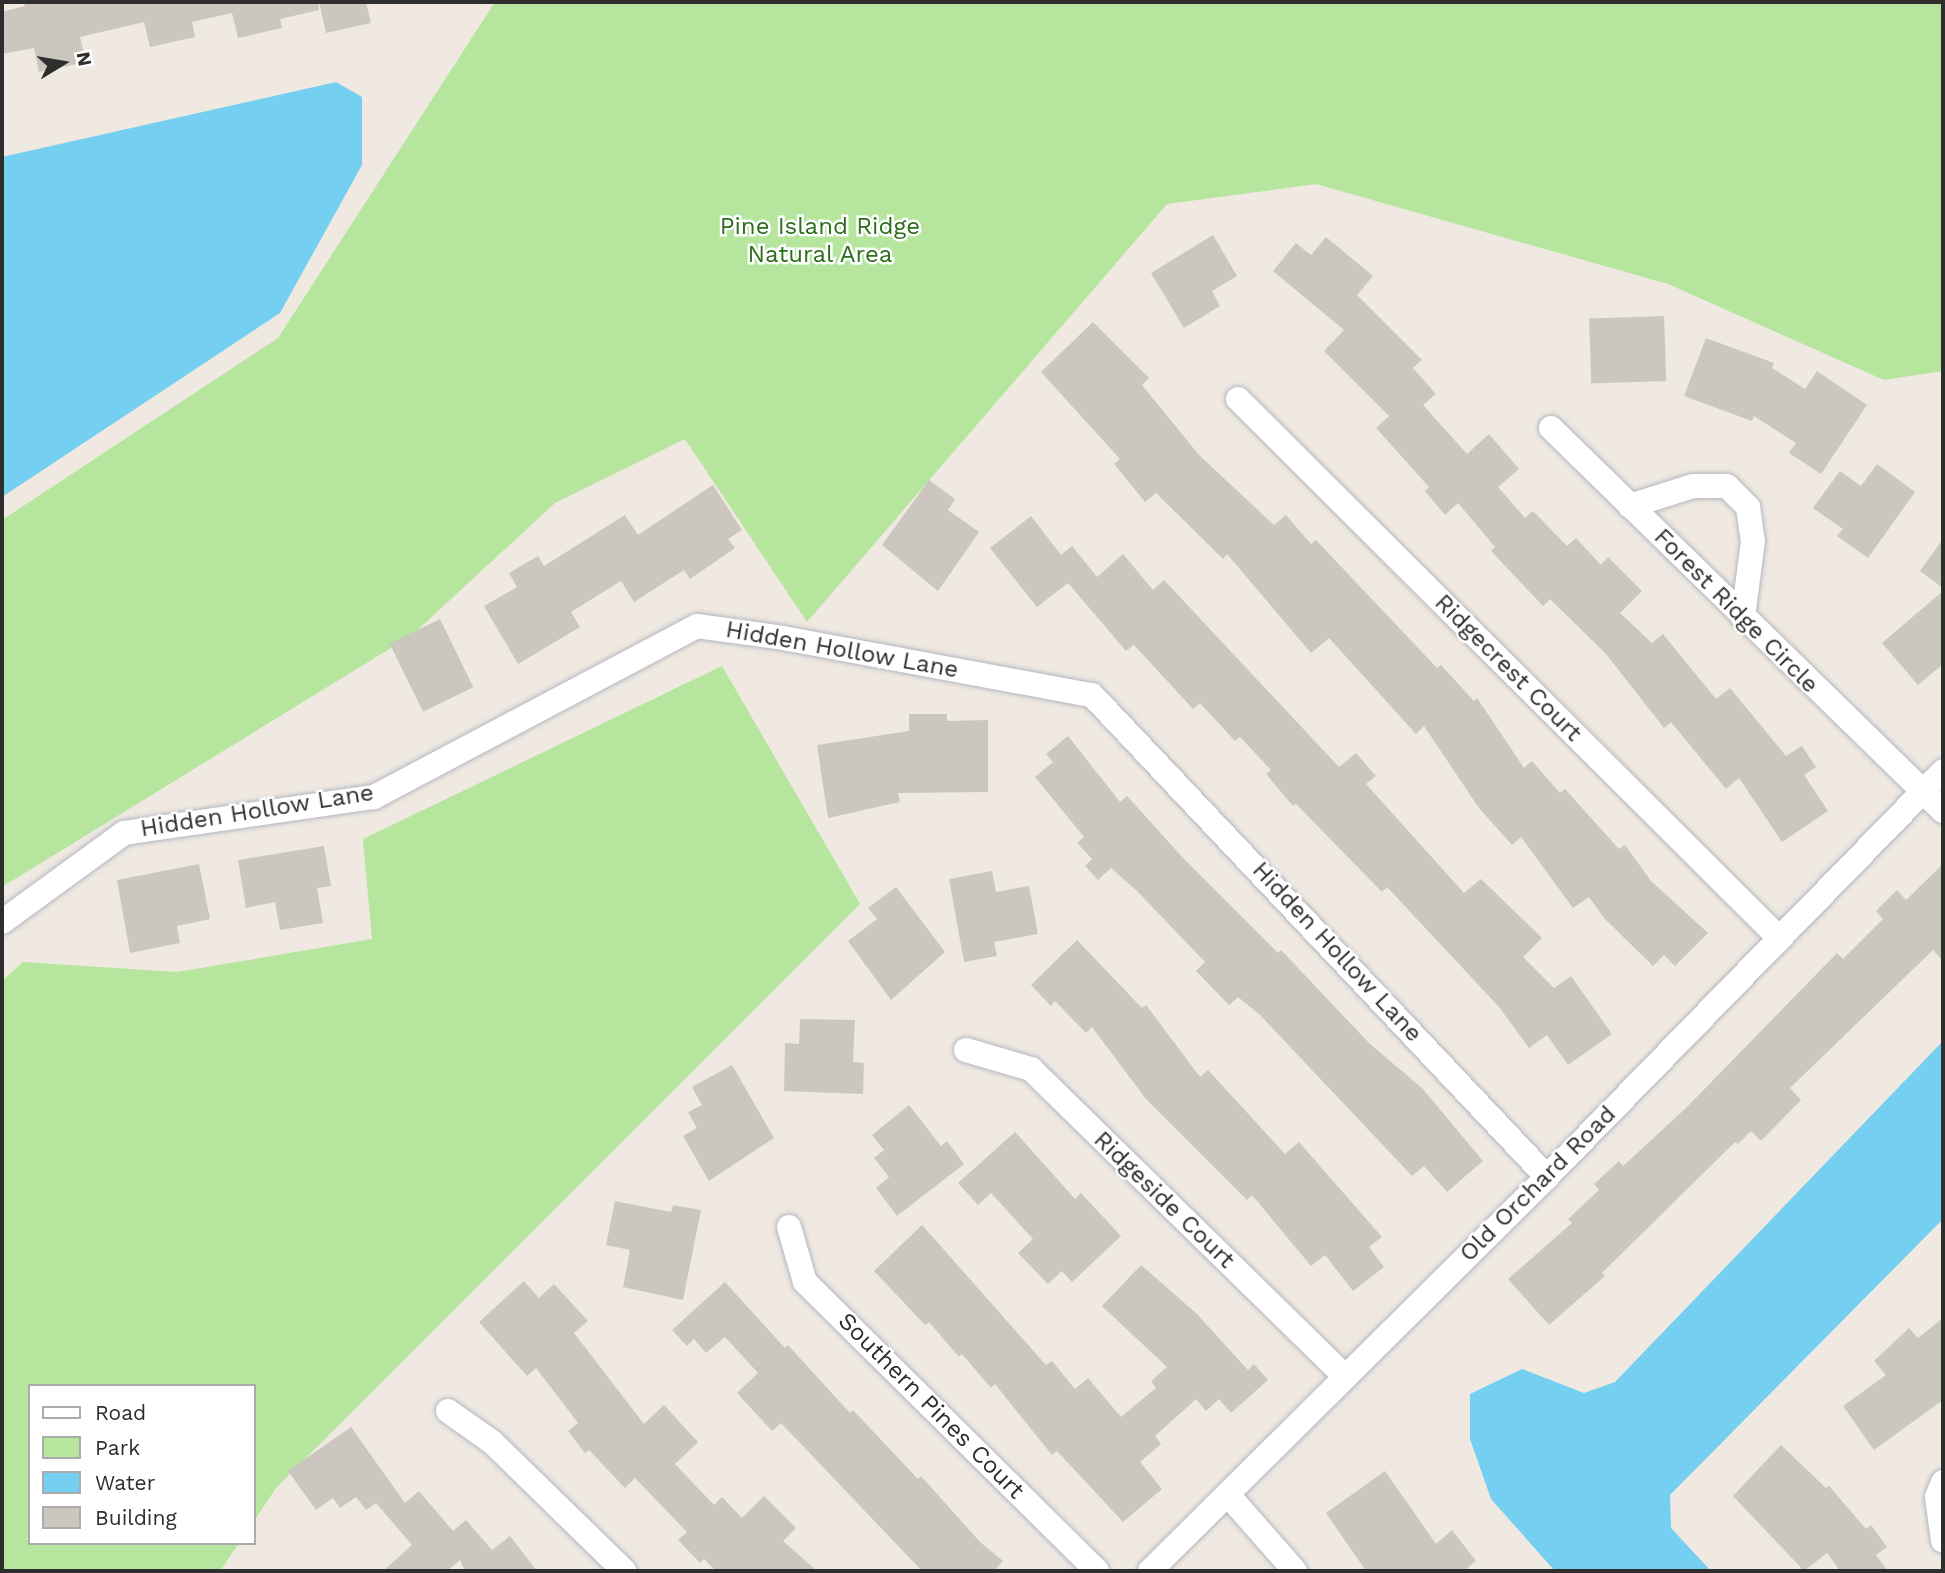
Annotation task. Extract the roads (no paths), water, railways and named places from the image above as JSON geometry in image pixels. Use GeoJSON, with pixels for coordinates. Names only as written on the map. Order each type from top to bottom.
{"type":"FeatureCollection","features":[{"type":"Feature","properties":{"kind":"street","name":"Ridgecrest Court"},"geometry":{"type":"LineString","coordinates":[[1238,399],[1778,937]]}},
{"type":"Feature","properties":{"kind":"street","name":"Forest Ridge Circle"},"geometry":{"type":"LineString","coordinates":[[1551,428],[1943,811]]}},
{"type":"Feature","properties":{"kind":"street"},"geometry":{"type":"LineString","coordinates":[[1630,506],[1693,486],[1727,486],[1748,507],[1753,541],[1743,617]]}},
{"type":"Feature","properties":{"kind":"street","name":"Hidden Hollow Lane"},"geometry":{"type":"LineString","coordinates":[[2,922],[124,833],[374,797],[698,626],[783,638],[1092,695],[1547,1177]]}},
{"type":"Feature","properties":{"kind":"street","name":"Old Orchard Road"},"geometry":{"type":"LineString","coordinates":[[1150,1571],[1229,1496],[1547,1177],[1778,937],[1943,771]]}},
{"type":"Feature","properties":{"kind":"street","name":"Forest Ridge Circle"},"geometry":{"type":"LineString","coordinates":[[1922,793],[1943,817]]}},
{"type":"Feature","properties":{"kind":"street","name":"Ridgeside Court"},"geometry":{"type":"LineString","coordinates":[[966,1051],[1031,1069],[1345,1377]]}},
{"type":"Feature","properties":{"kind":"street","name":"Southern Pines Court"},"geometry":{"type":"LineString","coordinates":[[789,1227],[805,1282],[1097,1571]]}},
{"type":"Feature","properties":{"kind":"street"},"geometry":{"type":"LineString","coordinates":[[448,1412],[492,1442],[624,1571]]}},
{"type":"Feature","properties":{"kind":"street"},"geometry":{"type":"LineString","coordinates":[[1943,1482],[1937,1497],[1943,1541]]}},
{"type":"Feature","properties":{"kind":"street"},"geometry":{"type":"LineString","coordinates":[[1229,1496],[1295,1571]]}},
{"type":"Feature","properties":{"kind":"water"},"geometry":{"type":"Polygon","coordinates":[[[336,82],[362,97],[362,165],[280,313],[2,497],[2,157],[336,82]]]}},
{"type":"Feature","properties":{"kind":"water"},"geometry":{"type":"Polygon","coordinates":[[[1943,1041],[1943,1219],[1670,1495],[1671,1528],[1711,1571],[1555,1571],[1491,1499],[1470,1439],[1470,1394],[1522,1369],[1584,1393],[1615,1382],[1943,1041]]]}},
{"type":"Feature","properties":{"kind":"park label","name":"Pine Island Ridge Natural Area"},"geometry":{"type":"Point","coordinates":[820,241]}}]}
